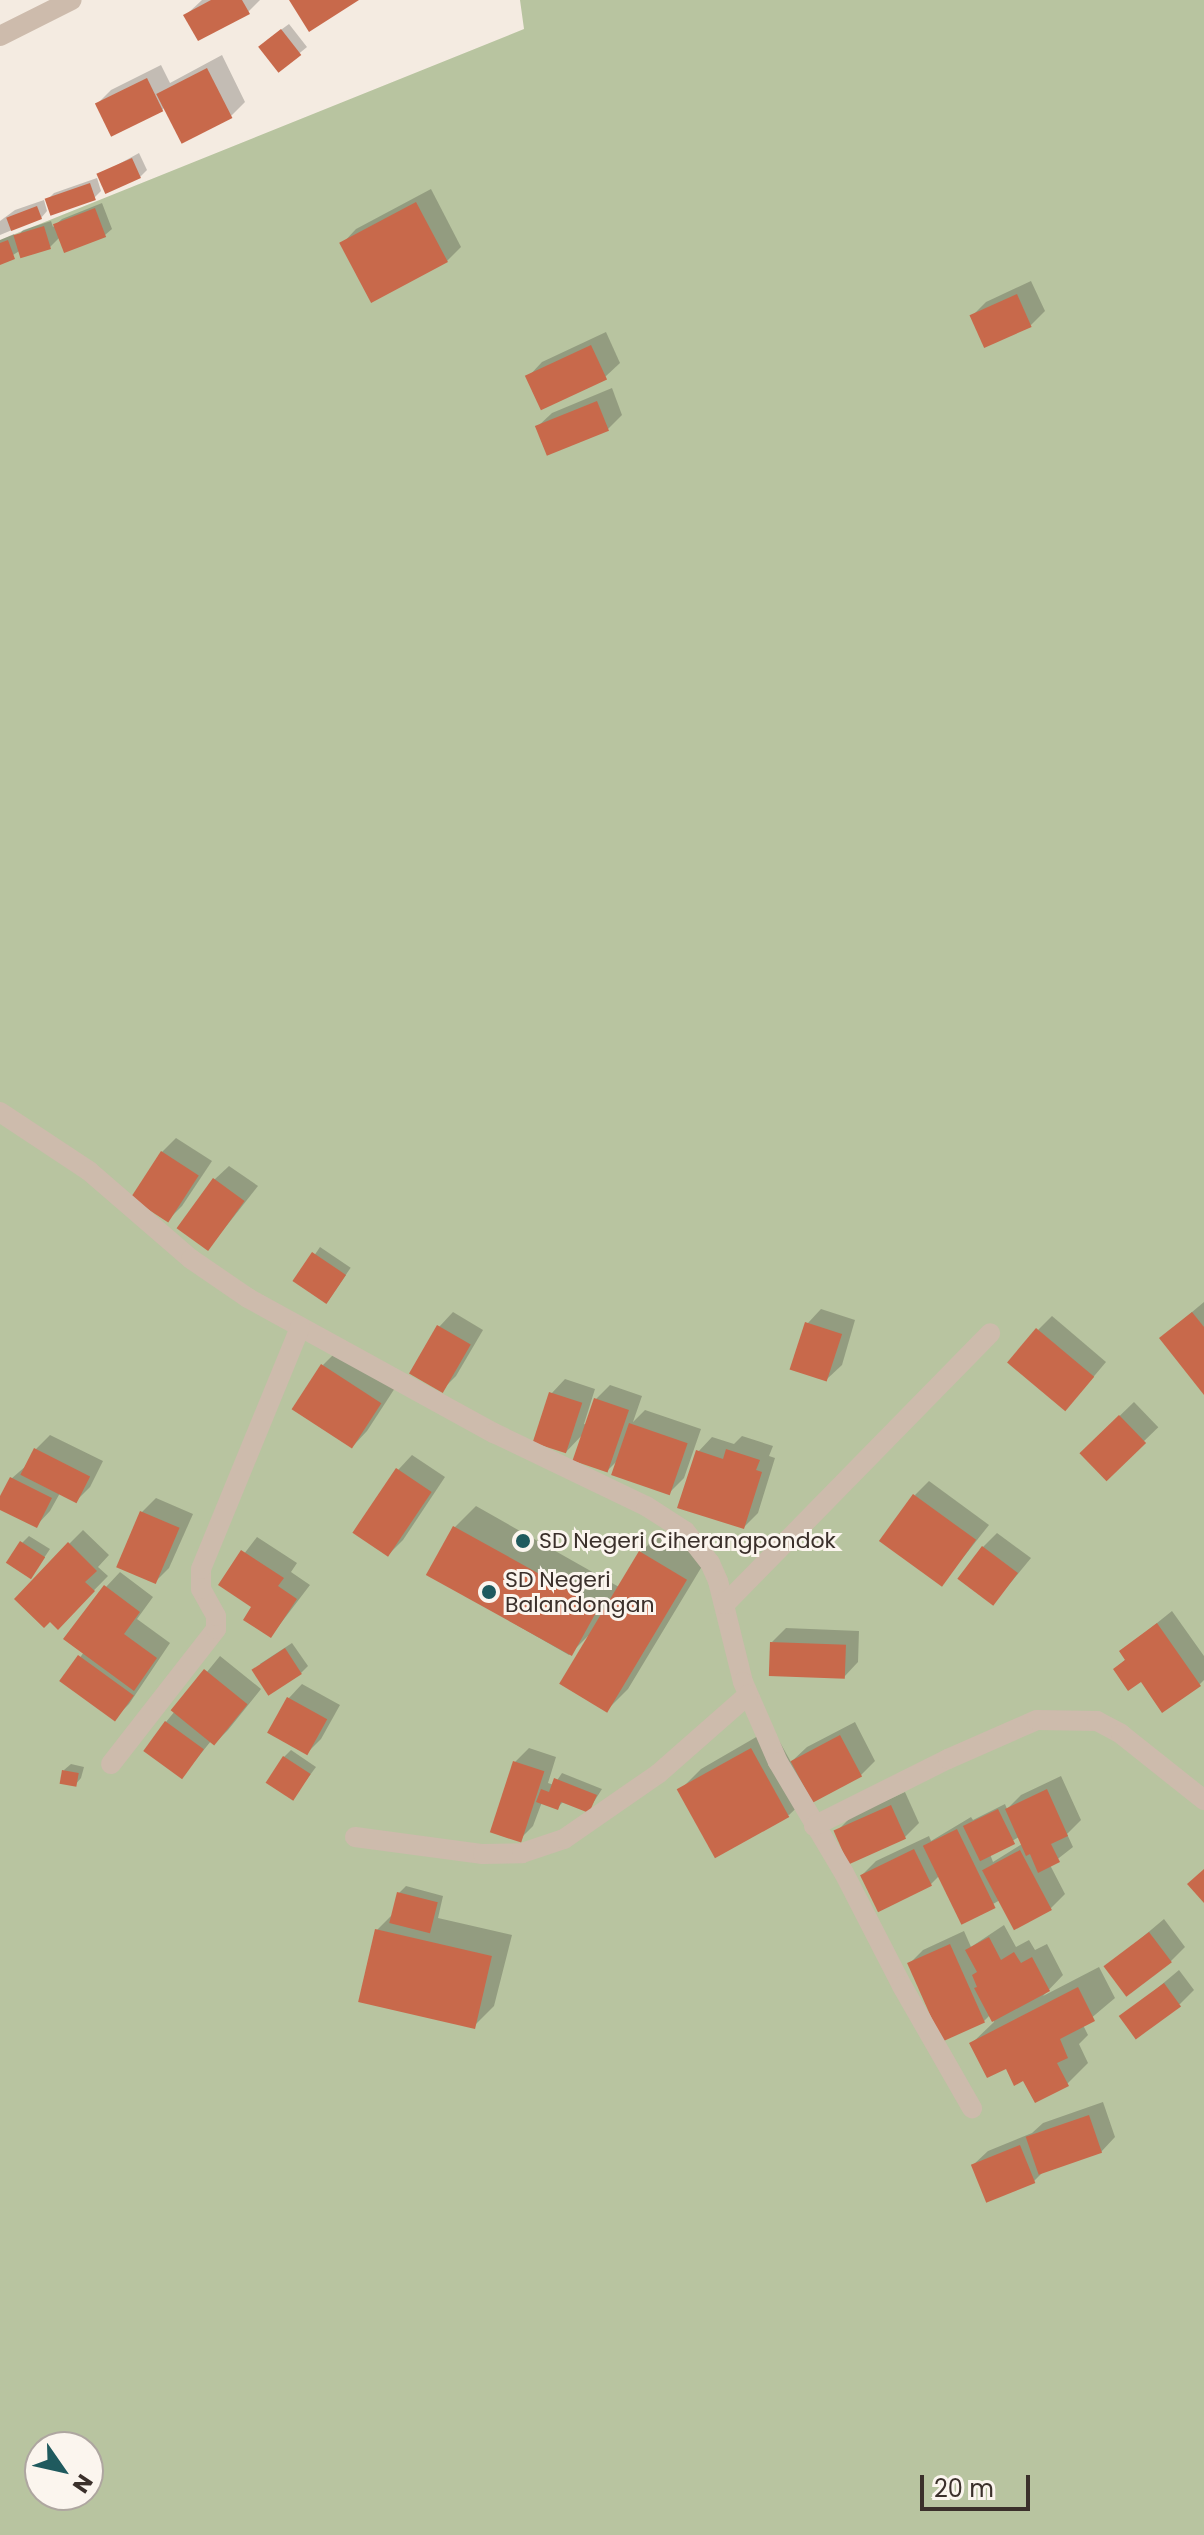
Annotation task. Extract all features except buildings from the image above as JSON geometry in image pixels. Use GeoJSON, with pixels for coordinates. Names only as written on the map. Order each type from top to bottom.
{"type":"FeatureCollection","features":[{"type":"Feature","properties":{"kind":"street"},"geometry":{"type":"LineString","coordinates":[[0,36],[72,0]]}},
{"type":"Feature","properties":{"kind":"street"},"geometry":{"type":"LineString","coordinates":[[0,1112],[89,1171],[191,1259],[248,1298],[482,1427],[669,1519],[685,1531],[710,1563],[725,1604],[748,1695],[778,1762],[844,1873],[902,1986],[972,2108]]}},
{"type":"Feature","properties":{"kind":"street"},"geometry":{"type":"LineString","coordinates":[[111,1764],[216,1629],[216,1616],[201,1589],[201,1569],[300,1328]]}},
{"type":"Feature","properties":{"kind":"street"},"geometry":{"type":"LineString","coordinates":[[725,1604],[990,1333]]}},
{"type":"Feature","properties":{"kind":"street"},"geometry":{"type":"LineString","coordinates":[[355,1837],[483,1854],[522,1853],[564,1839],[658,1774],[748,1695]]}},
{"type":"Feature","properties":{"kind":"street"},"geometry":{"type":"LineString","coordinates":[[814,1826],[948,1759],[1037,1720],[1097,1721],[1121,1734],[1204,1800]]}},
{"type":"Feature","properties":{"kind":"green space"},"geometry":{"type":"Polygon","coordinates":[[[520,0],[1204,0],[1204,2535],[0,2535],[0,240],[524,29],[520,0]]]}},
{"type":"Feature","properties":{"kind":"place","name":"SD Negeri Ciherangpondok"},"geometry":{"type":"Point","coordinates":[523,1541]}},
{"type":"Feature","properties":{"kind":"place","name":"SD Negeri Balandongan"},"geometry":{"type":"Point","coordinates":[489,1592]}}]}
